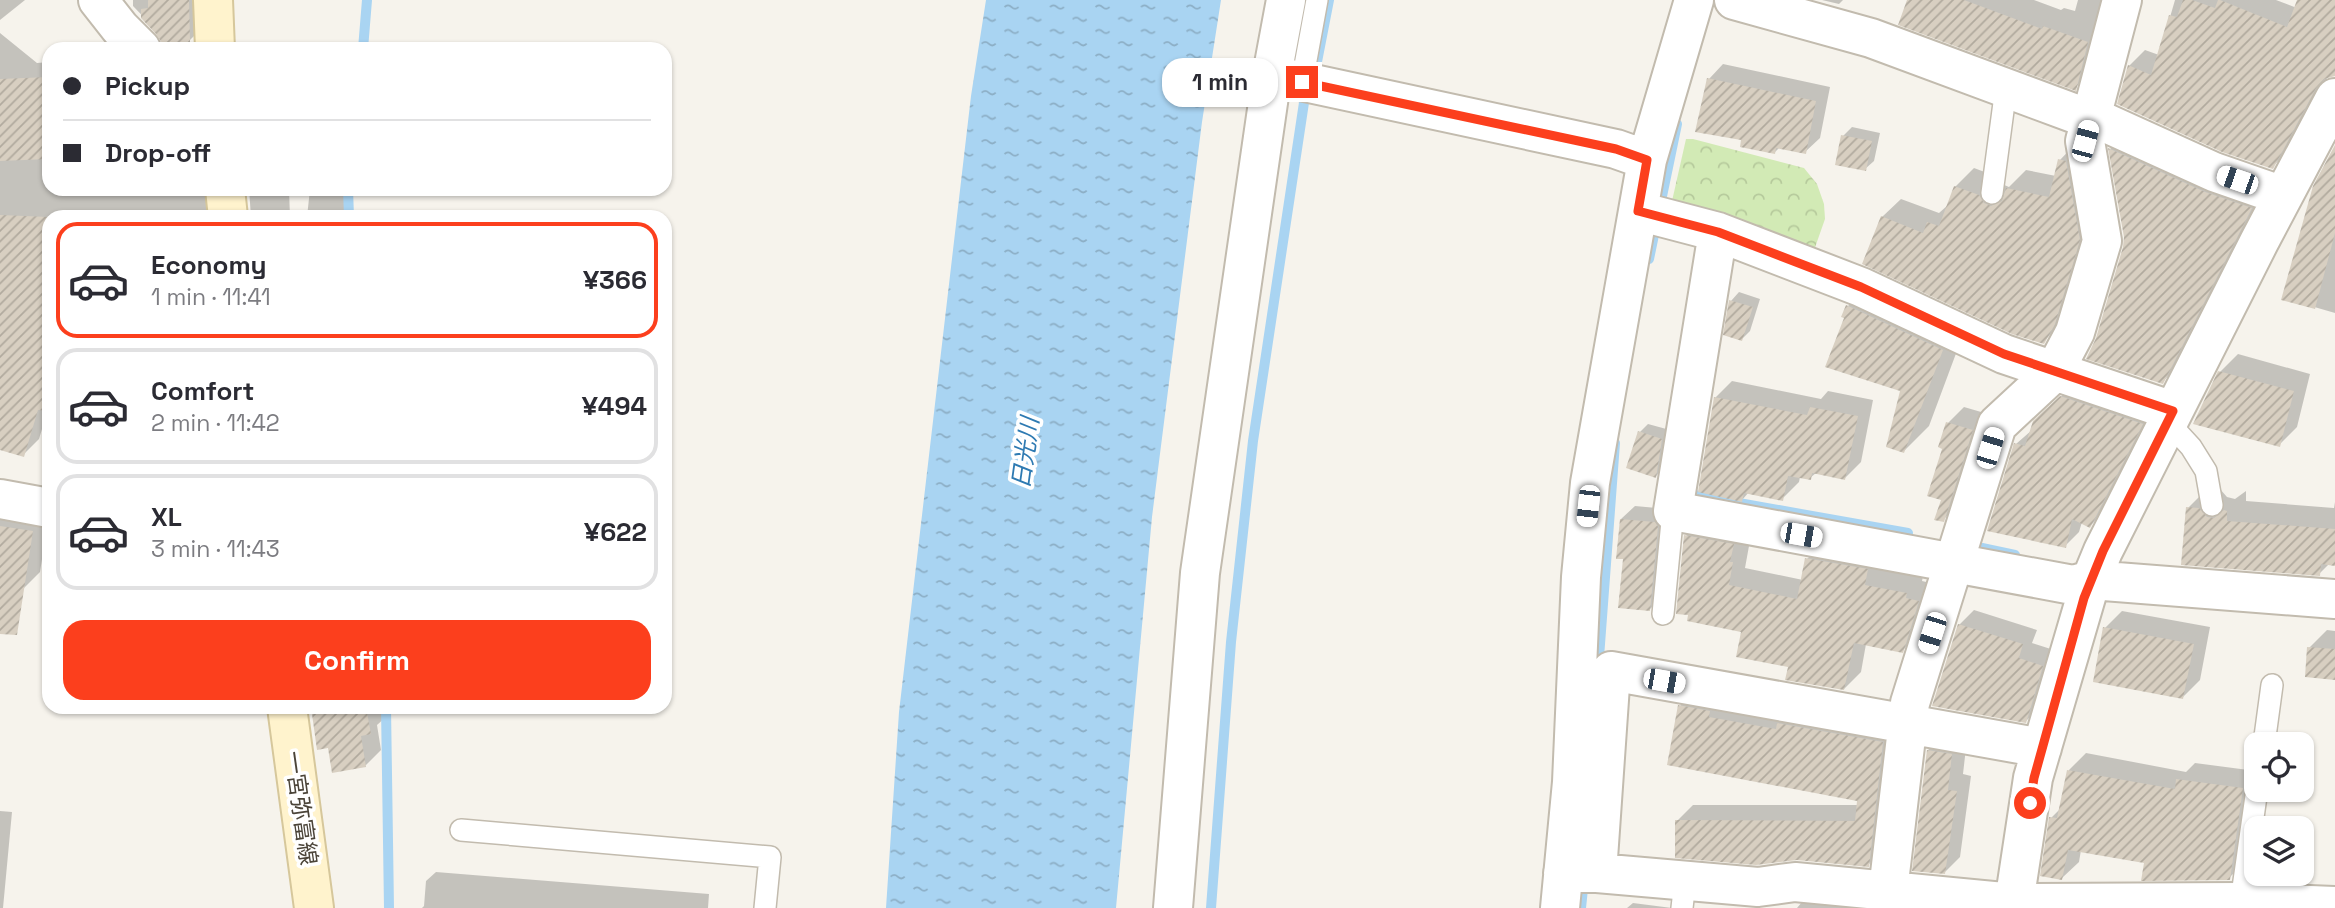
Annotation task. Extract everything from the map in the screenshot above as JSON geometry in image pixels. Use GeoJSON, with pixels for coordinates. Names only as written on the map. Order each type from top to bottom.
{"type":"FeatureCollection","features":[{"type":"Feature","properties":{"kind":"main road"},"geometry":{"type":"LineString","coordinates":[[213,0],[215,42]]}},
{"type":"Feature","properties":{"kind":"main road","name":"一宮弥富線"},"geometry":{"type":"LineString","coordinates":[[288,714],[314,908]]}},
{"type":"Feature","properties":{"kind":"street"},"geometry":{"type":"LineString","coordinates":[[98,0],[134,42]]}},
{"type":"Feature","properties":{"kind":"street"},"geometry":{"type":"LineString","coordinates":[[1173,908],[1200,573],[1287,78],[1286,0]]}},
{"type":"Feature","properties":{"kind":"street"},"geometry":{"type":"LineString","coordinates":[[1578,880],[1572,782],[1581,577],[1590,482],[1651,214],[1647,160],[1694,0]]}},
{"type":"Feature","properties":{"kind":"street"},"geometry":{"type":"LineString","coordinates":[[1734,0],[1871,38],[2092,119],[2214,172],[2283,196]]}},
{"type":"Feature","properties":{"kind":"street"},"geometry":{"type":"LineString","coordinates":[[1887,900],[1910,704],[1997,425],[2054,372],[2075,332],[2102,241],[2085,141],[2122,0]]}},
{"type":"Feature","properties":{"kind":"street"},"geometry":{"type":"LineString","coordinates":[[1287,78],[1616,149],[1647,160]]}},
{"type":"Feature","properties":{"kind":"street"},"geometry":{"type":"LineString","coordinates":[[2014,903],[2034,778],[2091,580],[2103,551],[2335,98]]}},
{"type":"Feature","properties":{"kind":"street"},"geometry":{"type":"LineString","coordinates":[[1651,214],[1718,232],[1861,287],[2004,354],[2171,417]]}},
{"type":"Feature","properties":{"kind":"street"},"geometry":{"type":"LineString","coordinates":[[1718,232],[1673,511],[2073,585],[2091,580],[2335,599]]}},
{"type":"Feature","properties":{"kind":"street"},"geometry":{"type":"LineString","coordinates":[[0,499],[42,507]]}},
{"type":"Feature","properties":{"kind":"street"},"geometry":{"type":"LineString","coordinates":[[1578,880],[1611,671],[2042,748]]}},
{"type":"Feature","properties":{"kind":"street"},"geometry":{"type":"LineString","coordinates":[[1578,880],[1684,895],[1795,882],[1887,900],[2174,906],[2241,902],[2335,906]]}},
{"type":"Feature","properties":{"kind":"lane"},"geometry":{"type":"LineString","coordinates":[[1287,78],[1317,0]]}},
{"type":"Feature","properties":{"kind":"lane"},"geometry":{"type":"LineString","coordinates":[[1992,193],[2006,88]]}},
{"type":"Feature","properties":{"kind":"lane"},"geometry":{"type":"LineString","coordinates":[[2171,417],[2206,471],[2212,505]]}},
{"type":"Feature","properties":{"kind":"lane"},"geometry":{"type":"LineString","coordinates":[[1663,614],[1673,511]]}},
{"type":"Feature","properties":{"kind":"lane"},"geometry":{"type":"LineString","coordinates":[[2266,732],[2272,685]]}},
{"type":"Feature","properties":{"kind":"lane"},"geometry":{"type":"LineString","coordinates":[[2241,902],[2255,802]]}},
{"type":"Feature","properties":{"kind":"lane"},"geometry":{"type":"LineString","coordinates":[[461,830],[770,858],[765,908]]}},
{"type":"Feature","properties":{"kind":"green space"},"geometry":{"type":"Polygon","coordinates":[[[1686,139],[1804,168],[1817,184],[1824,204],[1825,219],[1812,256],[1670,210],[1686,139]]]}},
{"type":"Feature","properties":{"kind":"water","name":"日光川"},"geometry":{"type":"Polygon","coordinates":[[[986,0],[1221,0],[1202,122],[1152,517],[1116,908],[886,908],[899,712],[971,96],[986,0]]]}},
{"type":"Feature","properties":{"kind":"building"},"geometry":{"type":"Polygon","coordinates":[[[148,0],[189,0],[190,42],[161,42],[141,18],[141,9],[148,8],[148,0]]]}},
{"type":"Feature","properties":{"kind":"building"},"geometry":{"type":"Polygon","coordinates":[[[1907,0],[1964,0],[2042,29],[2043,26],[2088,42],[2076,91],[1898,25],[1907,0]]]}},
{"type":"Feature","properties":{"kind":"building"},"geometry":{"type":"Polygon","coordinates":[[[2183,0],[2192,0],[2215,8],[2220,0],[2287,27],[2297,0],[2335,0],[2335,76],[2324,79],[2316,88],[2273,169],[2222,152],[2117,104],[2128,65],[2151,75],[2169,15],[2177,17],[2183,0]]]}},
{"type":"Feature","properties":{"kind":"building"},"geometry":{"type":"Polygon","coordinates":[[[42,77],[42,159],[0,161],[0,79],[42,77]]]}},
{"type":"Feature","properties":{"kind":"building"},"geometry":{"type":"Polygon","coordinates":[[[1707,78],[1816,101],[1806,154],[1776,148],[1775,154],[1740,147],[1741,140],[1695,132],[1707,78]]]}},
{"type":"Feature","properties":{"kind":"building"},"geometry":{"type":"Polygon","coordinates":[[[1841,135],[1872,141],[1866,171],[1835,165],[1841,135]]]}},
{"type":"Feature","properties":{"kind":"building"},"geometry":{"type":"Polygon","coordinates":[[[2335,145],[2335,233],[2315,309],[2281,300],[2313,186],[2335,145]]]}},
{"type":"Feature","properties":{"kind":"building"},"geometry":{"type":"Polygon","coordinates":[[[2108,148],[2205,192],[2252,208],[2163,384],[2086,359],[2096,338],[2123,247],[2124,237],[2108,148]]]}},
{"type":"Feature","properties":{"kind":"building"},"geometry":{"type":"Polygon","coordinates":[[[2058,159],[2066,161],[2080,240],[2055,324],[2044,344],[2012,334],[1862,264],[1881,216],[1923,233],[1927,222],[1939,226],[1954,186],[1979,195],[1984,203],[1991,206],[2002,201],[2006,188],[2049,197],[2058,159]]]}},
{"type":"Feature","properties":{"kind":"building"},"geometry":{"type":"Polygon","coordinates":[[[0,215],[42,217],[42,410],[38,410],[24,457],[0,450],[0,215]]]}},
{"type":"Feature","properties":{"kind":"building"},"geometry":{"type":"Polygon","coordinates":[[[1729,300],[1753,307],[1742,341],[1723,335],[1729,300]]]}},
{"type":"Feature","properties":{"kind":"building"},"geometry":{"type":"Polygon","coordinates":[[[1846,305],[1943,350],[1904,453],[1886,447],[1900,391],[1825,367],[1844,318],[1841,317],[1846,305]]]}},
{"type":"Feature","properties":{"kind":"building"},"geometry":{"type":"Polygon","coordinates":[[[2218,371],[2294,391],[2280,447],[2193,424],[2218,371]]]}},
{"type":"Feature","properties":{"kind":"building"},"geometry":{"type":"Polygon","coordinates":[[[2060,396],[2143,424],[2090,528],[2072,519],[2066,548],[1987,531],[2014,443],[2025,446],[2033,421],[2060,396]]]}},
{"type":"Feature","properties":{"kind":"building"},"geometry":{"type":"Polygon","coordinates":[[[1714,397],[1807,415],[1810,407],[1858,416],[1845,480],[1812,473],[1811,480],[1788,476],[1783,501],[1744,493],[1742,502],[1698,492],[1714,397]]]}},
{"type":"Feature","properties":{"kind":"building"},"geometry":{"type":"Polygon","coordinates":[[[1946,422],[1973,430],[1944,522],[1934,520],[1941,500],[1927,496],[1942,449],[1938,447],[1946,422]]]}},
{"type":"Feature","properties":{"kind":"building"},"geometry":{"type":"Polygon","coordinates":[[[1638,431],[1662,439],[1656,478],[1626,468],[1638,431]]]}},
{"type":"Feature","properties":{"kind":"building"},"geometry":{"type":"Polygon","coordinates":[[[2186,507],[2199,508],[2207,517],[2214,518],[2224,510],[2227,511],[2227,521],[2335,529],[2335,566],[2321,564],[2320,576],[2181,565],[2186,507]]]}},
{"type":"Feature","properties":{"kind":"building"},"geometry":{"type":"Polygon","coordinates":[[[1620,519],[1655,522],[1658,527],[1650,611],[1618,608],[1623,559],[1616,559],[1620,519]]]}},
{"type":"Feature","properties":{"kind":"building"},"geometry":{"type":"Polygon","coordinates":[[[0,526],[33,531],[17,635],[0,634],[0,526]]]}},
{"type":"Feature","properties":{"kind":"building"},"geometry":{"type":"Polygon","coordinates":[[[1684,535],[1734,544],[1729,585],[1797,599],[1805,558],[1868,569],[1865,585],[1907,593],[1906,598],[1919,601],[1903,653],[1854,643],[1844,690],[1785,680],[1788,667],[1736,657],[1741,632],[1687,621],[1688,615],[1676,614],[1684,535]]]}},
{"type":"Feature","properties":{"kind":"building"},"geometry":{"type":"Polygon","coordinates":[[[1958,624],[2023,644],[2019,658],[2043,666],[2026,723],[1932,706],[1958,624]]]}},
{"type":"Feature","properties":{"kind":"building"},"geometry":{"type":"Polygon","coordinates":[[[2103,627],[2194,644],[2183,699],[2093,682],[2103,627]]]}},
{"type":"Feature","properties":{"kind":"building"},"geometry":{"type":"Polygon","coordinates":[[[2307,647],[2335,649],[2335,680],[2305,677],[2307,647]]]}},
{"type":"Feature","properties":{"kind":"building"},"geometry":{"type":"Polygon","coordinates":[[[1678,705],[1710,711],[1709,717],[1776,729],[1777,723],[1883,742],[1869,867],[1797,860],[1756,865],[1675,858],[1675,820],[1855,821],[1857,801],[1667,765],[1678,705]]]}},
{"type":"Feature","properties":{"kind":"building"},"geometry":{"type":"Polygon","coordinates":[[[312,714],[367,714],[371,734],[361,736],[366,767],[332,773],[328,748],[317,750],[312,714]]]}},
{"type":"Feature","properties":{"kind":"building"},"geometry":{"type":"Polygon","coordinates":[[[1927,750],[1952,754],[1948,790],[1957,791],[1945,874],[1912,871],[1927,750]]]}},
{"type":"Feature","properties":{"kind":"building"},"geometry":{"type":"Polygon","coordinates":[[[2067,770],[2175,789],[2176,779],[2243,788],[2230,880],[2141,881],[2144,863],[2068,850],[2062,880],[2040,876],[2049,817],[2057,818],[2067,770]]]}},
{"type":"Feature","properties":{"kind":"waterway"},"geometry":{"type":"LineString","coordinates":[[364,42],[367,0]]}},
{"type":"Feature","properties":{"kind":"waterway"},"geometry":{"type":"LineString","coordinates":[[1315,72],[1329,0]]}},
{"type":"Feature","properties":{"kind":"waterway"},"geometry":{"type":"LineString","coordinates":[[1196,85],[1221,88]]}},
{"type":"Feature","properties":{"kind":"waterway"},"geometry":{"type":"LineString","coordinates":[[1211,908],[1231,642],[1253,441],[1305,96]]}},
{"type":"Feature","properties":{"kind":"waterway"},"geometry":{"type":"LineString","coordinates":[[1649,259],[1677,124]]}},
{"type":"Feature","properties":{"kind":"waterway"},"geometry":{"type":"LineString","coordinates":[[348,196],[349,210]]}},
{"type":"Feature","properties":{"kind":"waterway"},"geometry":{"type":"LineString","coordinates":[[1598,671],[1615,443]]}},
{"type":"Feature","properties":{"kind":"waterway"},"geometry":{"type":"LineString","coordinates":[[1694,495],[1908,533]]}},
{"type":"Feature","properties":{"kind":"waterway"},"geometry":{"type":"LineString","coordinates":[[1982,548],[2015,555]]}},
{"type":"Feature","properties":{"kind":"waterway"},"geometry":{"type":"LineString","coordinates":[[386,714],[389,908]]}},
{"type":"Feature","properties":{"kind":"waterway"},"geometry":{"type":"LineString","coordinates":[[1581,908],[1584,879]]}},
{"type":"Feature","properties":{"kind":"route"},"geometry":{"type":"LineString","coordinates":[[1302,82],[1616,149],[1647,160],[1638,211],[1718,232],[1861,287],[2004,354],[2173,411],[2103,551],[2084,598],[2034,778],[2030,803]]}}]}
